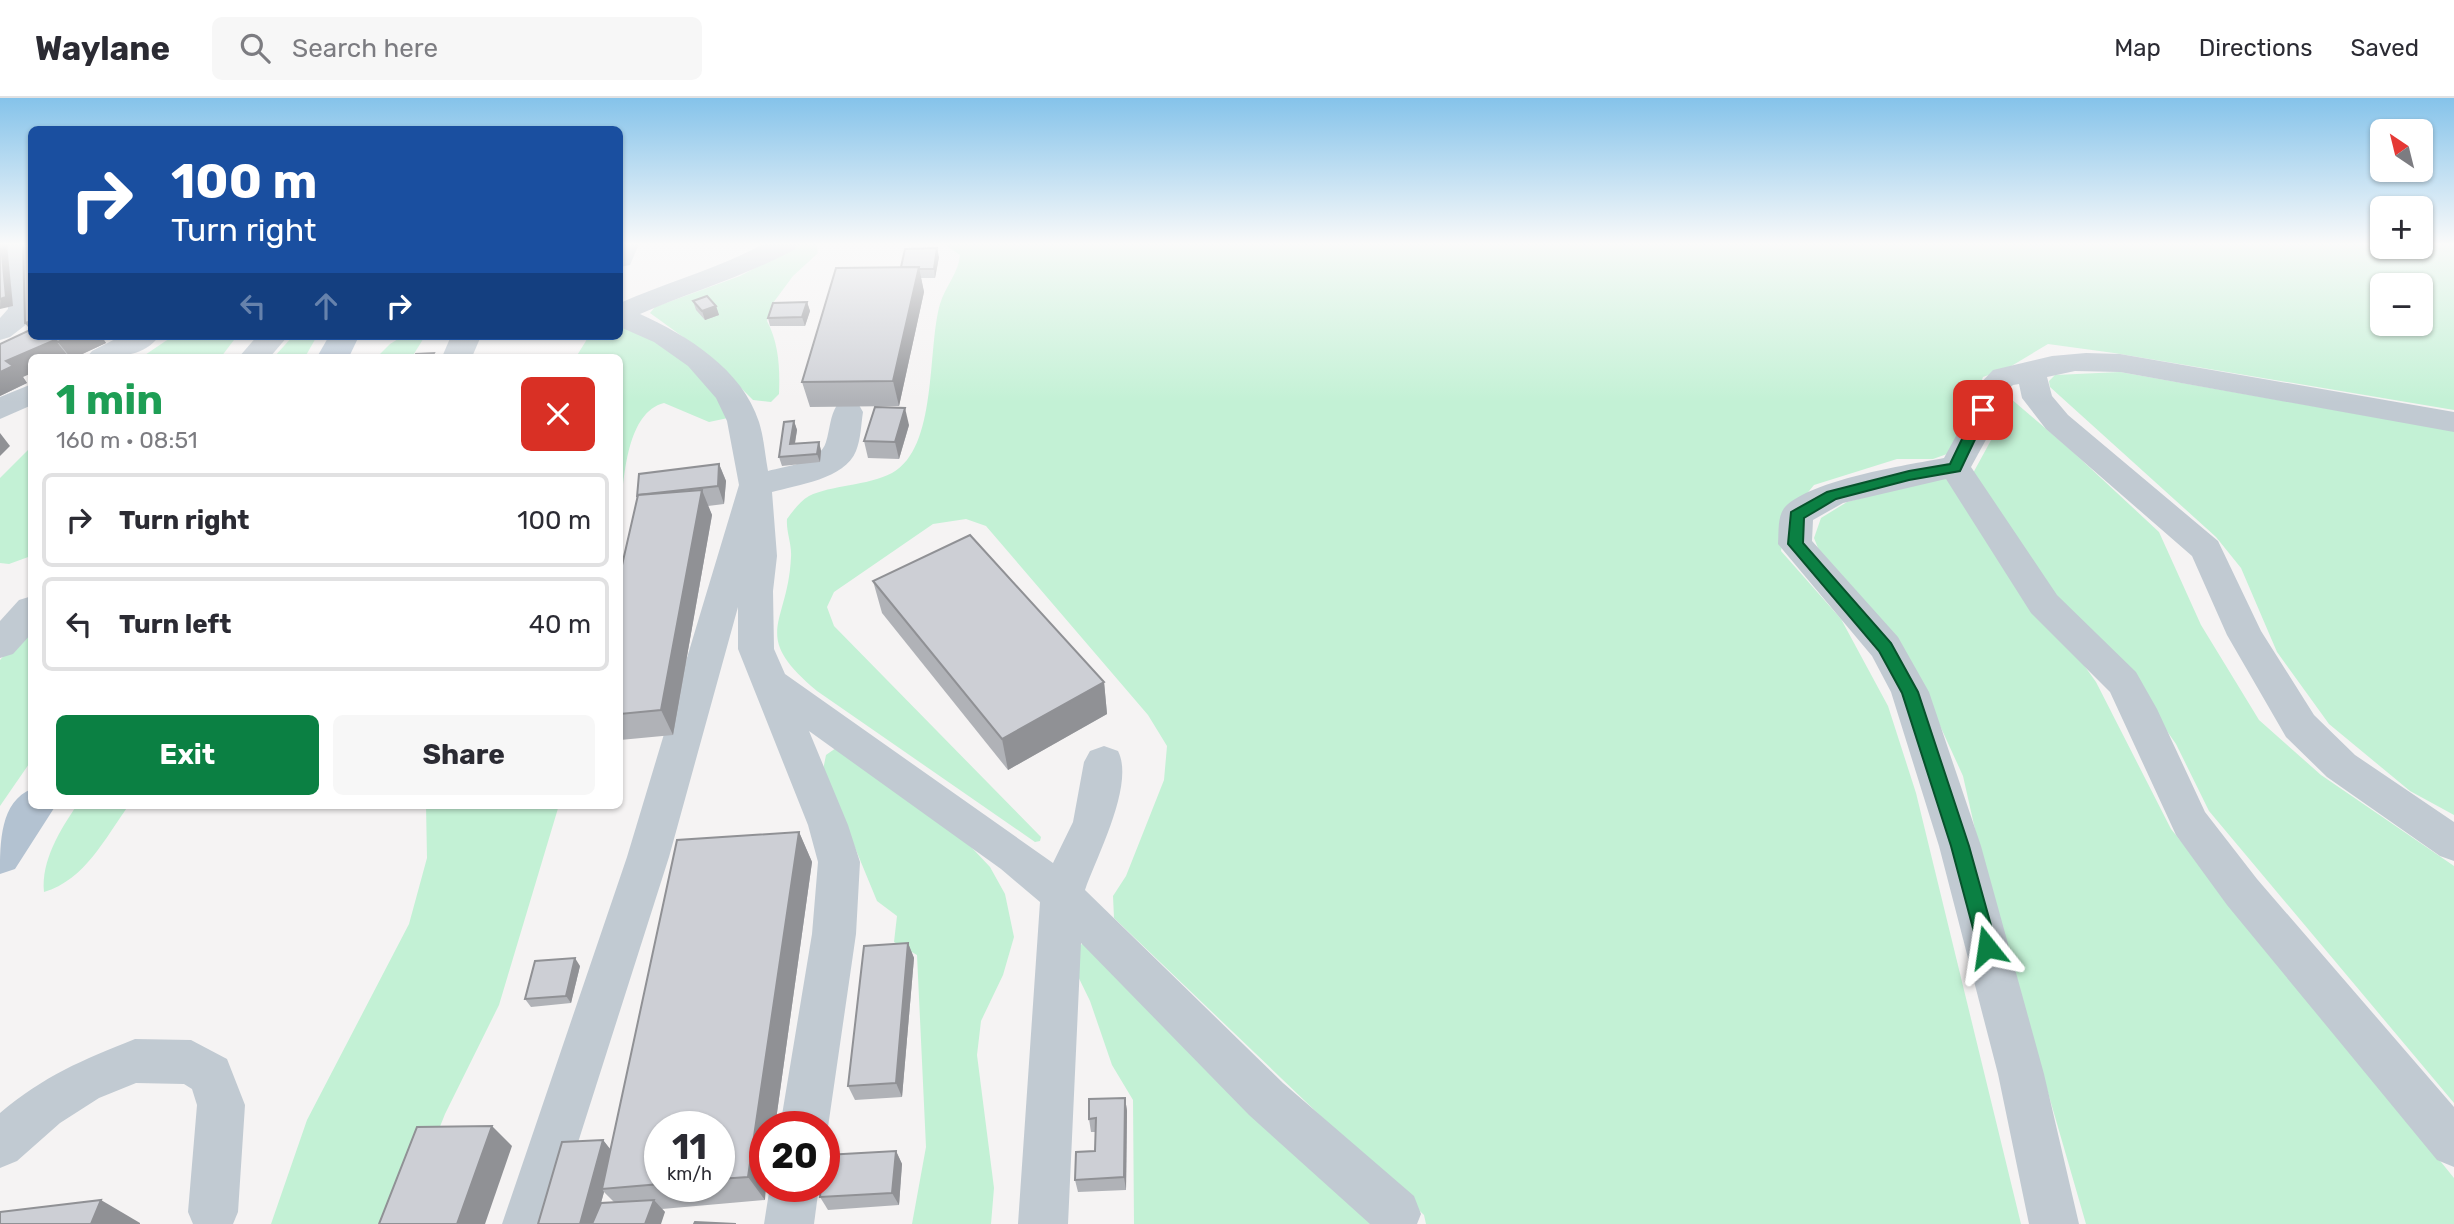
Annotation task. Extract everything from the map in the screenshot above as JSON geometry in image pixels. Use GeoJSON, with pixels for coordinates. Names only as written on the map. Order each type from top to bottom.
{"type":"FeatureCollection","features":[{"type":"Feature","properties":{"kind":"main road"},"geometry":{"type":"LineString","coordinates":[[0,856],[32,809]]}},
{"type":"Feature","properties":{"kind":"lane"},"geometry":{"type":"LineString","coordinates":[[0,331],[18,319],[22,309],[21,297]]}},
{"type":"Feature","properties":{"kind":"lane"},"geometry":{"type":"LineString","coordinates":[[623,313],[658,297]]}},
{"type":"Feature","properties":{"kind":"lane"},"geometry":{"type":"LineString","coordinates":[[623,316],[664,336],[699,360],[729,394],[743,421],[755,485],[760,556],[755,591],[755,649],[828,825],[839,862],[834,934],[806,1111]]}},
{"type":"Feature","properties":{"kind":"lane"},"geometry":{"type":"LineString","coordinates":[[108,354],[136,340]]}},
{"type":"Feature","properties":{"kind":"lane"},"geometry":{"type":"LineString","coordinates":[[257,354],[269,340]]}},
{"type":"Feature","properties":{"kind":"lane"},"geometry":{"type":"LineString","coordinates":[[1955,467],[1972,436],[1989,390],[2004,377],[2031,373],[2047,364],[2084,361],[2120,363],[2454,422]]}},
{"type":"Feature","properties":{"kind":"lane"},"geometry":{"type":"LineString","coordinates":[[2031,373],[2037,398],[2057,422],[2206,549],[2245,635],[2300,726],[2342,766],[2454,844]]}},
{"type":"Feature","properties":{"kind":"lane"},"geometry":{"type":"LineString","coordinates":[[0,409],[28,395]]}},
{"type":"Feature","properties":{"kind":"lane"},"geometry":{"type":"LineString","coordinates":[[755,485],[817,470],[841,451],[848,412]]}},
{"type":"Feature","properties":{"kind":"lane"},"geometry":{"type":"LineString","coordinates":[[1955,467],[1992,528],[2044,604],[2123,682],[2190,823],[2242,891],[2454,1143]]}},
{"type":"Feature","properties":{"kind":"lane"},"geometry":{"type":"LineString","coordinates":[[1955,467],[1909,475],[1832,495],[1797,515],[1795,544],[1885,647],[1910,692],[1960,846],[2021,1074],[2054,1224]]}},
{"type":"Feature","properties":{"kind":"lane"},"geometry":{"type":"LineString","coordinates":[[527,1224],[648,857],[755,485]]}},
{"type":"Feature","properties":{"kind":"lane"},"geometry":{"type":"LineString","coordinates":[[0,644],[28,613]]}},
{"type":"Feature","properties":{"kind":"lane"},"geometry":{"type":"LineString","coordinates":[[771,684],[1016,857],[1062,895],[1266,1098],[1396,1214]]}},
{"type":"Feature","properties":{"kind":"lane"},"geometry":{"type":"LineString","coordinates":[[1043,1224],[1062,895],[1093,822],[1104,762]]}},
{"type":"Feature","properties":{"kind":"lane"},"geometry":{"type":"LineString","coordinates":[[0,1144],[43,1107],[83,1082],[135,1061],[191,1062],[211,1075],[221,1105],[213,1212]]}},
{"type":"Feature","properties":{"kind":"lane"},"geometry":{"type":"LineString","coordinates":[[789,1224],[792,1202]]}},
{"type":"Feature","properties":{"kind":"green space"},"geometry":{"type":"Polygon","coordinates":[[[684,297],[778,297],[767,321],[776,347],[779,394],[771,402],[753,400],[708,355],[650,313],[655,307],[684,297]]]}},
{"type":"Feature","properties":{"kind":"green space"},"geometry":{"type":"Polygon","coordinates":[[[943,297],[2370,297],[2370,336],[2433,336],[2433,297],[2454,297],[2454,410],[2048,344],[2008,368],[1983,377],[1963,430],[1947,454],[1933,459],[1897,459],[1814,485],[1787,518],[1781,551],[1841,619],[1888,706],[1916,793],[2021,1224],[1426,1224],[1424,1215],[1114,918],[1113,896],[1126,876],[1164,780],[1167,746],[1148,715],[986,526],[966,519],[933,524],[834,592],[827,607],[834,626],[1041,837],[1040,841],[1035,842],[817,691],[796,672],[784,656],[778,642],[777,628],[791,557],[787,519],[809,496],[882,477],[892,473],[907,460],[917,442],[924,420],[936,323],[943,297]]]}},
{"type":"Feature","properties":{"kind":"green space"},"geometry":{"type":"Polygon","coordinates":[[[623,325],[683,355],[713,386],[728,418],[709,422],[664,403],[651,409],[634,434],[623,487],[623,354],[578,354],[587,340],[623,340],[623,325]]]}},
{"type":"Feature","properties":{"kind":"green space"},"geometry":{"type":"Polygon","coordinates":[[[167,340],[234,340],[223,354],[146,354],[167,340]]]}},
{"type":"Feature","properties":{"kind":"green space"},"geometry":{"type":"Polygon","coordinates":[[[289,340],[315,340],[307,354],[277,354],[289,340]]]}},
{"type":"Feature","properties":{"kind":"green space"},"geometry":{"type":"Polygon","coordinates":[[[396,340],[423,340],[414,354],[380,354],[396,340]]]}},
{"type":"Feature","properties":{"kind":"green space"},"geometry":{"type":"Polygon","coordinates":[[[2120,372],[2454,431],[2454,815],[2410,791],[2329,724],[2277,652],[2241,568],[2216,537],[2050,387],[2049,381],[2055,375],[2120,372]]]}},
{"type":"Feature","properties":{"kind":"green space"},"geometry":{"type":"Polygon","coordinates":[[[2001,395],[2010,398],[2073,452],[2159,532],[2201,625],[2259,720],[2321,775],[2454,866],[2454,1103],[2209,811],[2176,744],[2109,648],[2055,600],[1972,475],[1996,431],[2001,395]]]}},
{"type":"Feature","properties":{"kind":"green space"},"geometry":{"type":"Polygon","coordinates":[[[28,450],[28,557],[9,564],[0,563],[0,478],[28,450]]]}},
{"type":"Feature","properties":{"kind":"green space"},"geometry":{"type":"Polygon","coordinates":[[[1941,477],[1951,479],[2096,682],[2171,829],[2454,1178],[2454,1224],[2086,1224],[1986,878],[1963,776],[1921,684],[1824,563],[1814,538],[1821,518],[1847,502],[1941,477]]]}},
{"type":"Feature","properties":{"kind":"green space"},"geometry":{"type":"Polygon","coordinates":[[[28,628],[28,765],[0,806],[0,660],[28,628]]]}},
{"type":"Feature","properties":{"kind":"green space"},"geometry":{"type":"Polygon","coordinates":[[[836,748],[958,833],[990,867],[1005,894],[1014,937],[1003,975],[981,1021],[977,1055],[994,1188],[991,1224],[912,1224],[926,1147],[917,955],[894,942],[897,916],[877,901],[823,770],[826,755],[836,748]]]}},
{"type":"Feature","properties":{"kind":"green space"},"geometry":{"type":"Polygon","coordinates":[[[74,809],[126,809],[83,868],[58,886],[44,892],[46,869],[58,835],[74,809]]]}},
{"type":"Feature","properties":{"kind":"green space"},"geometry":{"type":"Polygon","coordinates":[[[426,809],[558,809],[499,1005],[445,1114],[401,1224],[271,1224],[307,1120],[409,924],[427,858],[426,809]]]}},
{"type":"Feature","properties":{"kind":"green space"},"geometry":{"type":"Polygon","coordinates":[[[1091,944],[1379,1224],[1134,1224],[1133,1100],[1112,1065],[1090,1001],[1072,964],[1077,947],[1091,944]]]}},
{"type":"Feature","properties":{"kind":"building"},"geometry":{"type":"Polygon","coordinates":[[[24,297],[28,297],[28,322],[25,323],[24,297]]]}},
{"type":"Feature","properties":{"kind":"building"},"geometry":{"type":"Polygon","coordinates":[[[707,297],[716,306],[702,311],[693,301],[707,297]]]}},
{"type":"Feature","properties":{"kind":"building"},"geometry":{"type":"Polygon","coordinates":[[[827,297],[912,297],[893,381],[802,382],[827,297]]]}},
{"type":"Feature","properties":{"kind":"building"},"geometry":{"type":"Polygon","coordinates":[[[807,302],[802,317],[768,318],[773,303],[807,302]]]}},
{"type":"Feature","properties":{"kind":"building"},"geometry":{"type":"Polygon","coordinates":[[[28,331],[28,340],[55,340],[6,361],[13,366],[0,372],[0,344],[28,331]]]}},
{"type":"Feature","properties":{"kind":"building"},"geometry":{"type":"Polygon","coordinates":[[[875,407],[905,408],[895,442],[864,441],[875,407]]]}},
{"type":"Feature","properties":{"kind":"building"},"geometry":{"type":"Polygon","coordinates":[[[794,421],[790,444],[819,442],[817,454],[779,457],[784,422],[794,421]]]}},
{"type":"Feature","properties":{"kind":"building"},"geometry":{"type":"Polygon","coordinates":[[[719,464],[718,486],[637,497],[639,474],[719,464]]]}},
{"type":"Feature","properties":{"kind":"building"},"geometry":{"type":"Polygon","coordinates":[[[702,490],[661,710],[623,714],[623,561],[638,495],[702,490]]]}},
{"type":"Feature","properties":{"kind":"building"},"geometry":{"type":"Polygon","coordinates":[[[970,535],[1104,682],[1002,739],[873,581],[970,535]]]}},
{"type":"Feature","properties":{"kind":"building"},"geometry":{"type":"Polygon","coordinates":[[[799,832],[758,1111],[749,1111],[748,1177],[735,1178],[735,1111],[644,1111],[644,1185],[602,1189],[677,840],[799,832]]]}},
{"type":"Feature","properties":{"kind":"building"},"geometry":{"type":"Polygon","coordinates":[[[908,943],[896,1083],[848,1086],[864,946],[908,943]]]}},
{"type":"Feature","properties":{"kind":"building"},"geometry":{"type":"Polygon","coordinates":[[[575,958],[566,996],[525,999],[535,961],[575,958]]]}},
{"type":"Feature","properties":{"kind":"building"},"geometry":{"type":"Polygon","coordinates":[[[1125,1098],[1124,1177],[1075,1180],[1076,1152],[1095,1151],[1096,1118],[1089,1119],[1089,1099],[1125,1098]]]}},
{"type":"Feature","properties":{"kind":"building"},"geometry":{"type":"Polygon","coordinates":[[[492,1126],[457,1224],[379,1224],[417,1127],[492,1126]]]}},
{"type":"Feature","properties":{"kind":"building"},"geometry":{"type":"Polygon","coordinates":[[[603,1140],[580,1224],[538,1224],[562,1142],[603,1140]]]}},
{"type":"Feature","properties":{"kind":"building"},"geometry":{"type":"Polygon","coordinates":[[[896,1151],[892,1193],[840,1196],[840,1154],[896,1151]]]}},
{"type":"Feature","properties":{"kind":"building"},"geometry":{"type":"Polygon","coordinates":[[[101,1200],[91,1224],[0,1224],[0,1212],[101,1200]]]}},
{"type":"Feature","properties":{"kind":"building"},"geometry":{"type":"Polygon","coordinates":[[[653,1202],[645,1224],[592,1224],[601,1203],[653,1202]]]}},
{"type":"Feature","properties":{"kind":"building"},"geometry":{"type":"Polygon","coordinates":[[[695,1222],[736,1224],[694,1224],[695,1222]]]}},
{"type":"Feature","properties":{"kind":"route"},"geometry":{"type":"LineString","coordinates":[[1983,410],[1955,467],[1909,475],[1832,495],[1797,515],[1795,544],[1885,647],[1910,692],[1960,846],[1987,947]]}}]}
